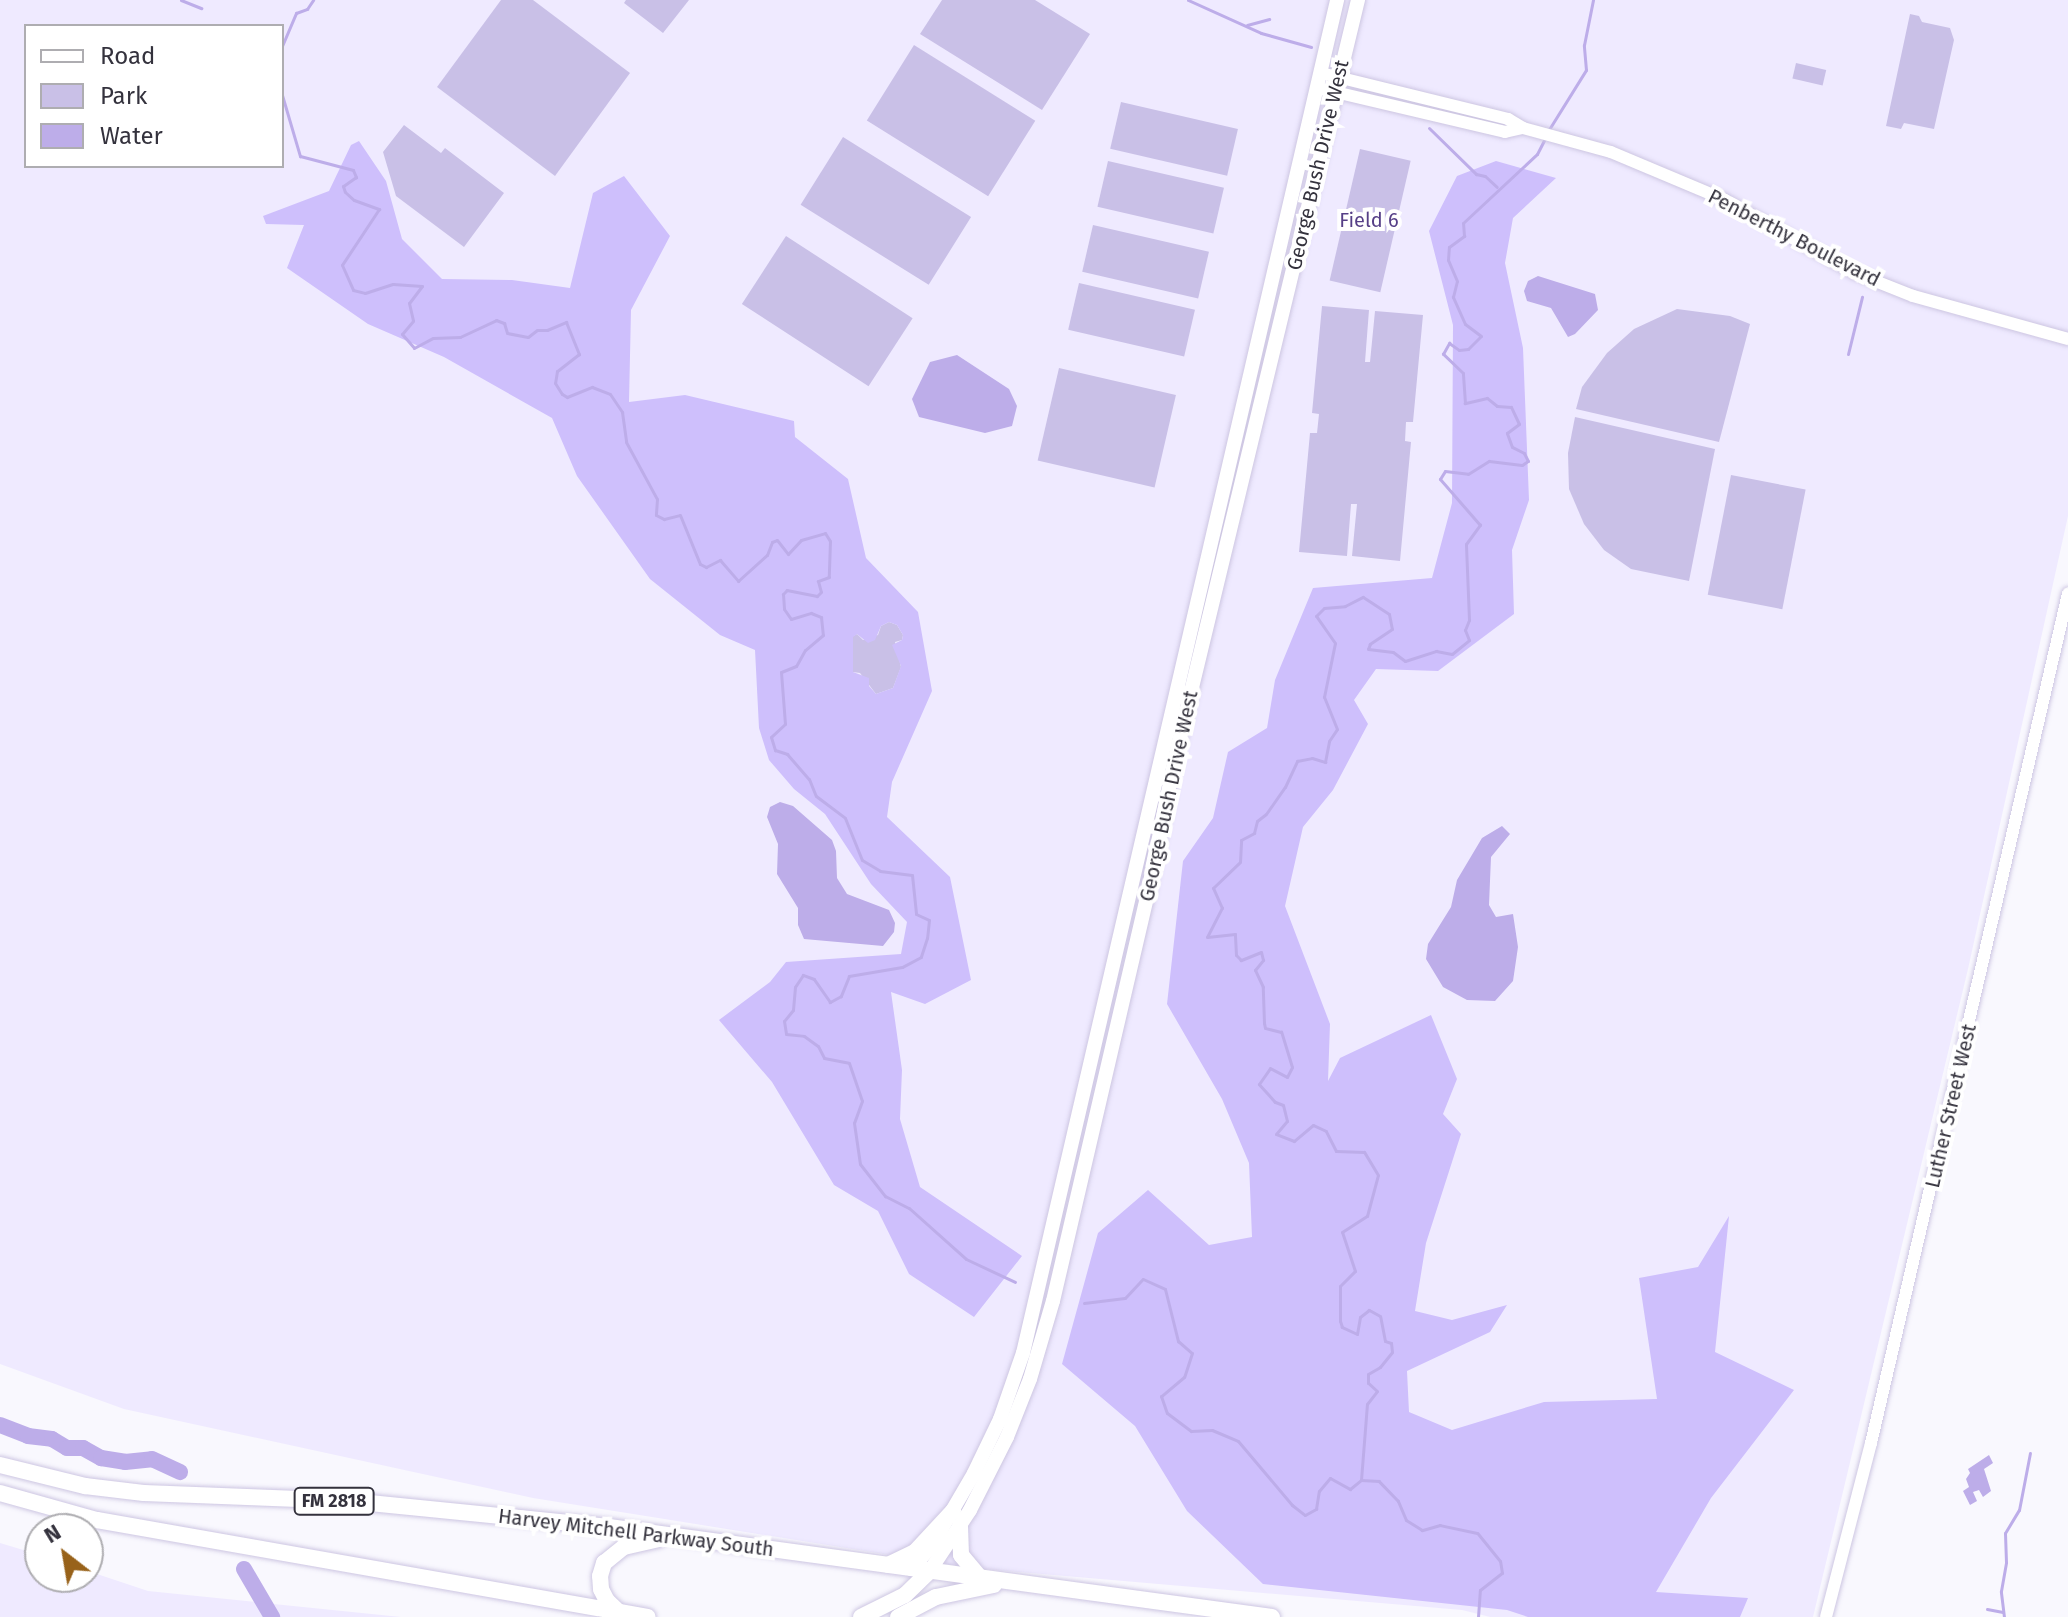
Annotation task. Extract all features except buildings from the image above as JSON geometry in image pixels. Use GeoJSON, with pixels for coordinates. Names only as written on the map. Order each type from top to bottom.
{"type":"FeatureCollection","features":[{"type":"Feature","properties":{"kind":"highway","name":"Harvey Mitchell Parkway South"},"geometry":{"type":"LineString","coordinates":[[0,1465],[40,1477],[129,1491],[350,1501],[609,1527],[1272,1617]]}},
{"type":"Feature","properties":{"kind":"highway"},"geometry":{"type":"LineString","coordinates":[[0,1493],[97,1520],[648,1617]]}},
{"type":"Feature","properties":{"kind":"highway"},"geometry":{"type":"LineString","coordinates":[[886,1566],[915,1552],[956,1518]]}},
{"type":"Feature","properties":{"kind":"highway"},"geometry":{"type":"LineString","coordinates":[[956,1518],[961,1555],[980,1578]]}},
{"type":"Feature","properties":{"kind":"highway"},"geometry":{"type":"LineString","coordinates":[[620,1613],[607,1601],[601,1589],[600,1576],[604,1563],[624,1547],[669,1536]]}},
{"type":"Feature","properties":{"kind":"highway"},"geometry":{"type":"LineString","coordinates":[[861,1617],[905,1595],[929,1572]]}},
{"type":"Feature","properties":{"kind":"highway"},"geometry":{"type":"LineString","coordinates":[[898,1617],[936,1597],[1011,1582]]}},
{"type":"Feature","properties":{"kind":"highway"},"geometry":{"type":"LineString","coordinates":[[1168,1603],[1182,1617]]}},
{"type":"Feature","properties":{"kind":"main road","name":"George Bush Drive West"},"geometry":{"type":"LineString","coordinates":[[929,1572],[1007,1400],[1039,1294],[1337,0]]}},
{"type":"Feature","properties":{"kind":"main road","name":"George Bush Drive West"},"geometry":{"type":"LineString","coordinates":[[911,1569],[956,1518],[990,1472],[1018,1411],[1053,1301],[1149,887],[1175,758],[1358,0]]}},
{"type":"Feature","properties":{"kind":"street","name":"Penberthy Boulevard"},"geometry":{"type":"LineString","coordinates":[[1321,73],[1336,85]]}},
{"type":"Feature","properties":{"kind":"street","name":"Penberthy Boulevard"},"geometry":{"type":"LineString","coordinates":[[1318,88],[1336,85],[1508,119],[1523,128],[1611,152],[1684,181],[1855,273],[1913,296],[2068,339]]}},
{"type":"Feature","properties":{"kind":"street","name":"Luther Street West"},"geometry":{"type":"LineString","coordinates":[[1826,1617],[1882,1398],[2068,594]]}},
{"type":"Feature","properties":{"kind":"shaded area"},"geometry":{"type":"Polygon","coordinates":[[[0,0],[2068,0],[2068,516],[1968,969],[1813,1617],[1490,1617],[1462,1610],[971,1568],[533,1498],[124,1409],[0,1364],[0,0]]]}},
{"type":"Feature","properties":{"kind":"shaded area"},"geometry":{"type":"Polygon","coordinates":[[[359,141],[386,181],[402,239],[442,279],[512,280],[570,288],[593,193],[624,176],[670,236],[631,310],[629,402],[685,395],[794,421],[795,437],[848,479],[866,558],[918,612],[932,691],[892,782],[887,817],[950,877],[971,980],[925,1004],[891,992],[902,1070],[900,1119],[920,1187],[1022,1256],[974,1317],[909,1274],[878,1211],[834,1185],[772,1082],[719,1020],[770,982],[786,962],[901,954],[907,922],[871,884],[825,814],[794,789],[769,760],[759,728],[755,650],[720,635],[650,579],[577,476],[552,418],[444,357],[368,324],[287,268],[304,225],[266,224],[263,216],[329,191],[351,145],[359,141]],[[889,622],[881,626],[875,640],[868,643],[857,634],[853,637],[853,672],[869,678],[869,686],[876,694],[893,688],[901,666],[892,645],[902,640],[903,635],[897,625],[889,622]]]}},
{"type":"Feature","properties":{"kind":"shaded area"},"geometry":{"type":"Polygon","coordinates":[[[1496,161],[1556,178],[1513,218],[1505,263],[1523,348],[1529,500],[1512,550],[1514,614],[1438,671],[1376,669],[1354,700],[1368,724],[1333,790],[1303,827],[1285,906],[1330,1024],[1328,1081],[1340,1058],[1431,1015],[1457,1079],[1443,1114],[1461,1134],[1426,1243],[1415,1311],[1452,1320],[1507,1305],[1490,1332],[1407,1371],[1409,1412],[1452,1430],[1544,1402],[1657,1399],[1639,1278],[1698,1267],[1729,1216],[1715,1352],[1794,1390],[1711,1498],[1656,1592],[1748,1598],[1740,1617],[1528,1617],[1507,1610],[1263,1584],[1187,1511],[1135,1426],[1062,1364],[1098,1233],[1148,1190],[1209,1245],[1252,1237],[1249,1163],[1222,1099],[1167,1004],[1183,861],[1213,818],[1228,752],[1267,728],[1275,680],[1313,588],[1432,578],[1452,503],[1453,325],[1429,231],[1457,176],[1496,161]]]}},
{"type":"Feature","properties":{"kind":"shaded area"},"geometry":{"type":"Polygon","coordinates":[[[0,1543],[24,1550],[24,1593],[104,1593],[104,1576],[148,1591],[401,1617],[0,1617],[0,1543]]]}},
{"type":"Feature","properties":{"kind":"green space"},"geometry":{"type":"Polygon","coordinates":[[[501,0],[533,0],[630,73],[555,176],[437,87],[501,0]]]}},
{"type":"Feature","properties":{"kind":"green space"},"geometry":{"type":"Polygon","coordinates":[[[626,0],[689,0],[663,33],[624,3],[626,0]]]}},
{"type":"Feature","properties":{"kind":"green space"},"geometry":{"type":"Polygon","coordinates":[[[942,0],[1035,0],[1090,34],[1042,110],[920,34],[942,0]]]}},
{"type":"Feature","properties":{"kind":"green space"},"geometry":{"type":"Polygon","coordinates":[[[1910,14],[1919,16],[1922,22],[1950,28],[1954,40],[1934,129],[1904,123],[1901,129],[1886,126],[1910,14]]]}},
{"type":"Feature","properties":{"kind":"green space"},"geometry":{"type":"Polygon","coordinates":[[[914,45],[1035,121],[988,196],[867,120],[914,45]]]}},
{"type":"Feature","properties":{"kind":"green space"},"geometry":{"type":"Polygon","coordinates":[[[1796,63],[1826,70],[1823,86],[1792,79],[1796,63]]]}},
{"type":"Feature","properties":{"kind":"green space"},"geometry":{"type":"Polygon","coordinates":[[[1121,102],[1238,129],[1227,176],[1110,149],[1121,102]]]}},
{"type":"Feature","properties":{"kind":"green space"},"geometry":{"type":"Polygon","coordinates":[[[404,125],[441,153],[445,148],[504,193],[464,247],[396,196],[383,152],[404,125]]]}},
{"type":"Feature","properties":{"kind":"green space"},"geometry":{"type":"Polygon","coordinates":[[[843,137],[971,217],[929,285],[801,205],[843,137]]]}},
{"type":"Feature","properties":{"kind":"green space","name":"Field 6"},"geometry":{"type":"Polygon","coordinates":[[[1360,149],[1411,161],[1380,292],[1330,281],[1360,149]]]}},
{"type":"Feature","properties":{"kind":"green space"},"geometry":{"type":"Polygon","coordinates":[[[1108,161],[1224,188],[1213,234],[1097,207],[1108,161]]]}},
{"type":"Feature","properties":{"kind":"green space"},"geometry":{"type":"Polygon","coordinates":[[[1093,225],[1209,252],[1198,299],[1082,272],[1093,225]]]}},
{"type":"Feature","properties":{"kind":"green space"},"geometry":{"type":"Polygon","coordinates":[[[786,236],[913,318],[869,386],[742,304],[786,236]]]}},
{"type":"Feature","properties":{"kind":"green space"},"geometry":{"type":"Polygon","coordinates":[[[1079,283],[1195,310],[1184,357],[1068,330],[1079,283]]]}},
{"type":"Feature","properties":{"kind":"green space"},"geometry":{"type":"Polygon","coordinates":[[[1322,306],[1369,310],[1365,362],[1370,362],[1375,311],[1423,315],[1413,422],[1406,422],[1405,441],[1411,442],[1400,561],[1352,556],[1357,504],[1351,504],[1347,556],[1299,552],[1310,433],[1317,433],[1319,414],[1312,413],[1322,306]]]}},
{"type":"Feature","properties":{"kind":"green space"},"geometry":{"type":"Polygon","coordinates":[[[1677,309],[1730,316],[1750,324],[1719,442],[1576,409],[1582,387],[1607,353],[1634,329],[1677,309]]]}},
{"type":"Feature","properties":{"kind":"green space"},"geometry":{"type":"Polygon","coordinates":[[[1059,368],[1176,395],[1155,488],[1038,461],[1059,368]]]}},
{"type":"Feature","properties":{"kind":"green space"},"geometry":{"type":"Polygon","coordinates":[[[1575,417],[1715,449],[1689,581],[1631,569],[1604,550],[1584,524],[1569,489],[1568,453],[1575,417]]]}},
{"type":"Feature","properties":{"kind":"green space"},"geometry":{"type":"Polygon","coordinates":[[[1731,475],[1806,490],[1782,609],[1708,595],[1731,475]]]}},
{"type":"Feature","properties":{"kind":"green space"},"geometry":{"type":"Polygon","coordinates":[[[889,622],[897,625],[903,635],[902,640],[895,642],[901,667],[893,688],[876,694],[860,673],[853,672],[853,636],[857,634],[863,640],[878,635],[881,626],[889,622]]]}},
{"type":"Feature","properties":{"kind":"water"},"geometry":{"type":"Polygon","coordinates":[[[1538,276],[1595,294],[1598,310],[1575,334],[1568,337],[1551,308],[1527,301],[1524,291],[1528,281],[1538,276]]]}},
{"type":"Feature","properties":{"kind":"water"},"geometry":{"type":"Polygon","coordinates":[[[957,355],[1009,389],[1017,406],[1012,426],[985,433],[919,417],[912,399],[930,362],[957,355]]]}},
{"type":"Feature","properties":{"kind":"water"},"geometry":{"type":"Polygon","coordinates":[[[780,802],[793,806],[832,840],[836,851],[837,878],[847,894],[889,910],[895,923],[894,932],[883,946],[804,939],[798,925],[798,908],[777,874],[778,844],[767,817],[770,807],[780,802]]]}},
{"type":"Feature","properties":{"kind":"water"},"geometry":{"type":"Polygon","coordinates":[[[1502,826],[1510,834],[1491,857],[1489,905],[1496,917],[1513,914],[1518,947],[1513,981],[1495,1001],[1467,1000],[1443,987],[1426,959],[1428,944],[1451,907],[1457,880],[1482,838],[1502,826]]]}},
{"type":"Feature","properties":{"kind":"water"},"geometry":{"type":"Polygon","coordinates":[[[1989,1455],[1993,1463],[1984,1469],[1991,1491],[1983,1497],[1979,1490],[1973,1492],[1977,1501],[1970,1505],[1963,1491],[1969,1487],[1966,1479],[1970,1473],[1968,1469],[1989,1455]]]}},
{"type":"Feature","properties":{"kind":"waterway"},"geometry":{"type":"LineString","coordinates":[[181,0],[201,8]]}},
{"type":"Feature","properties":{"kind":"waterway"},"geometry":{"type":"LineString","coordinates":[[284,41],[296,13],[307,9],[313,0]]}},
{"type":"Feature","properties":{"kind":"waterway"},"geometry":{"type":"LineString","coordinates":[[1188,0],[1261,33],[1311,47]]}},
{"type":"Feature","properties":{"kind":"waterway"},"geometry":{"type":"LineString","coordinates":[[1548,131],[1586,70],[1584,45],[1593,0]]}},
{"type":"Feature","properties":{"kind":"waterway"},"geometry":{"type":"LineString","coordinates":[[1247,25],[1269,19]]}},
{"type":"Feature","properties":{"kind":"waterway"},"geometry":{"type":"LineString","coordinates":[[284,102],[300,156],[353,170],[356,177],[343,186],[345,192],[354,200],[379,209],[342,265],[353,290],[365,293],[393,284],[422,286],[409,303],[413,321],[402,334],[414,348],[433,338],[460,337],[496,320],[504,323],[507,333],[528,337],[537,330],[547,330],[566,322],[579,354],[557,371],[555,383],[567,397],[592,387],[610,394],[622,412],[626,442],[657,499],[656,515],[664,519],[680,515],[700,564],[706,567],[720,560],[738,581],[767,555],[772,542],[777,540],[788,554],[801,540],[825,533],[830,541],[829,577],[818,581],[821,592],[817,596],[787,590],[783,594],[784,609],[791,619],[811,613],[821,617],[823,635],[805,650],[796,666],[781,672],[785,724],[771,737],[775,750],[787,754],[809,779],[816,796],[845,818],[862,860],[880,871],[912,875],[916,914],[929,920],[921,957],[902,967],[849,976],[841,996],[830,1002],[814,979],[803,975],[795,987],[793,1010],[784,1021],[786,1034],[804,1036],[818,1046],[824,1058],[849,1063],[862,1101],[854,1123],[860,1164],[885,1196],[909,1208],[966,1259],[1015,1282]]}},
{"type":"Feature","properties":{"kind":"waterway"},"geometry":{"type":"LineString","coordinates":[[1429,128],[1476,174],[1485,176],[1497,187]]}},
{"type":"Feature","properties":{"kind":"waterway"},"geometry":{"type":"LineString","coordinates":[[1478,1617],[1480,1590],[1502,1573],[1500,1561],[1477,1533],[1440,1525],[1422,1530],[1406,1520],[1398,1501],[1379,1481],[1361,1480],[1367,1404],[1377,1391],[1368,1383],[1368,1374],[1380,1367],[1392,1352],[1391,1343],[1385,1341],[1380,1316],[1369,1310],[1360,1317],[1357,1334],[1342,1327],[1340,1286],[1355,1271],[1342,1232],[1367,1216],[1378,1175],[1364,1152],[1336,1151],[1326,1131],[1313,1125],[1294,1141],[1276,1134],[1287,1121],[1283,1105],[1275,1102],[1259,1084],[1270,1068],[1287,1077],[1292,1067],[1281,1032],[1265,1028],[1263,987],[1255,970],[1263,960],[1261,952],[1241,960],[1236,955],[1235,934],[1207,937],[1222,908],[1213,888],[1240,862],[1241,840],[1254,833],[1257,821],[1266,814],[1285,787],[1297,761],[1312,758],[1325,762],[1329,741],[1337,729],[1324,697],[1335,643],[1316,616],[1324,608],[1345,606],[1363,597],[1389,614],[1392,629],[1370,644],[1368,649],[1393,652],[1405,661],[1436,651],[1452,654],[1469,640],[1465,630],[1469,620],[1466,544],[1480,525],[1440,479],[1445,471],[1468,474],[1489,461],[1522,465],[1528,461],[1524,453],[1512,447],[1507,433],[1519,424],[1511,407],[1497,406],[1487,398],[1465,403],[1463,373],[1443,354],[1449,343],[1459,350],[1468,349],[1481,336],[1465,324],[1453,297],[1457,281],[1448,260],[1449,247],[1464,236],[1463,223],[1537,154],[1545,138]]}},
{"type":"Feature","properties":{"kind":"waterway"},"geometry":{"type":"LineString","coordinates":[[1848,354],[1862,297]]}},
{"type":"Feature","properties":{"kind":"waterway"},"geometry":{"type":"LineString","coordinates":[[1084,1303],[1125,1298],[1143,1279],[1165,1289],[1178,1341],[1192,1353],[1184,1377],[1161,1396],[1167,1413],[1191,1431],[1212,1430],[1238,1441],[1292,1505],[1305,1515],[1316,1509],[1319,1491],[1330,1478],[1350,1489],[1361,1480]]}},
{"type":"Feature","properties":{"kind":"waterway"},"geometry":{"type":"LineString","coordinates":[[0,1425],[28,1436],[52,1439],[67,1448],[83,1448],[101,1458],[125,1462],[152,1459],[180,1472]]}},
{"type":"Feature","properties":{"kind":"waterway"},"geometry":{"type":"LineString","coordinates":[[2004,1617],[2001,1591],[2006,1562],[2005,1533],[2019,1510],[2030,1453]]}},
{"type":"Feature","properties":{"kind":"waterway"},"geometry":{"type":"LineString","coordinates":[[244,1569],[272,1617]]}},
{"type":"Feature","properties":{"kind":"waterway"},"geometry":{"type":"LineString","coordinates":[[1987,1609],[2003,1612]]}}]}
